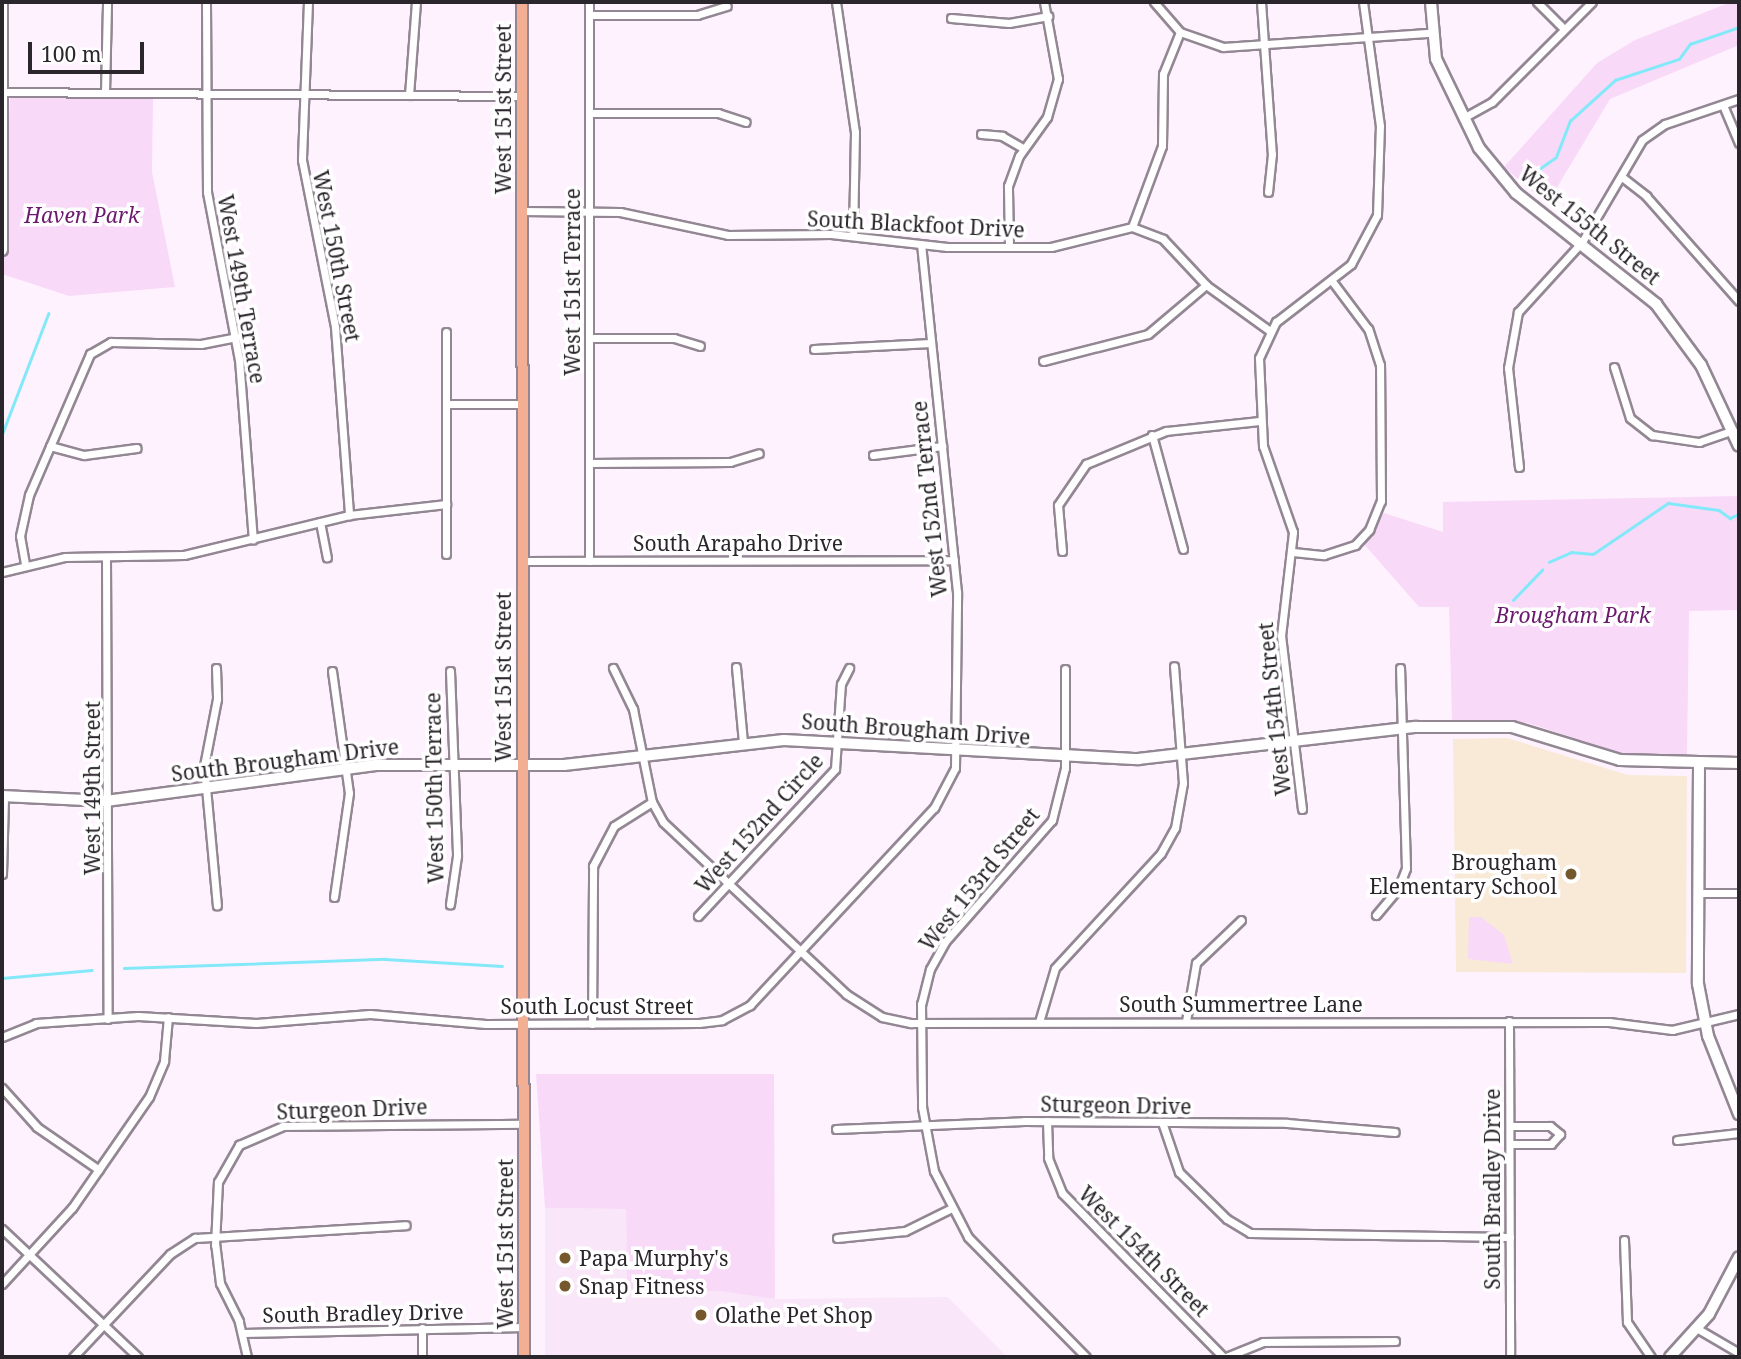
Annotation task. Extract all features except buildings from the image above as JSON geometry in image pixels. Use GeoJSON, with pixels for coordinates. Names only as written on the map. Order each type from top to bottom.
{"type":"FeatureCollection","features":[{"type":"Feature","properties":{"kind":"main road","name":"West 151st Street"},"geometry":{"type":"LineString","coordinates":[[522,2],[525,1355]]}},
{"type":"Feature","properties":{"kind":"street"},"geometry":{"type":"LineString","coordinates":[[2,2],[2,250]]}},
{"type":"Feature","properties":{"kind":"street"},"geometry":{"type":"LineString","coordinates":[[105,93],[107,2]]}},
{"type":"Feature","properties":{"kind":"street","name":"West 149th Terrace"},"geometry":{"type":"LineString","coordinates":[[206,2],[205,94],[211,229],[236,337],[253,539]]}},
{"type":"Feature","properties":{"kind":"street","name":"West 150th Street"},"geometry":{"type":"LineString","coordinates":[[308,2],[302,160],[335,327],[349,515]]}},
{"type":"Feature","properties":{"kind":"street"},"geometry":{"type":"LineString","coordinates":[[410,95],[416,2]]}},
{"type":"Feature","properties":{"kind":"street","name":"West 151st Terrace"},"geometry":{"type":"LineString","coordinates":[[589,2],[589,561]]}},
{"type":"Feature","properties":{"kind":"street"},"geometry":{"type":"LineString","coordinates":[[836,2],[855,132],[853,236]]}},
{"type":"Feature","properties":{"kind":"street"},"geometry":{"type":"LineString","coordinates":[[1009,246],[1008,186],[1023,148],[1047,117],[1056,90],[1057,54],[1044,2]]}},
{"type":"Feature","properties":{"kind":"street"},"geometry":{"type":"LineString","coordinates":[[1154,2],[1180,32],[1217,47],[1432,33]]}},
{"type":"Feature","properties":{"kind":"street"},"geometry":{"type":"LineString","coordinates":[[1261,2],[1268,45],[1268,192]]}},
{"type":"Feature","properties":{"kind":"street"},"geometry":{"type":"LineString","coordinates":[[1332,281],[1377,350],[1381,501],[1370,530],[1355,545],[1324,555],[1293,552],[1289,506],[1266,459],[1260,421],[1259,358],[1270,331],[1332,281],[1362,251],[1377,215],[1380,126],[1363,2]]}},
{"type":"Feature","properties":{"kind":"street","name":"West 155th Street"},"geometry":{"type":"LineString","coordinates":[[1431,2],[1432,33],[1463,118],[1507,184],[1582,242],[1669,320],[1701,365],[1739,446]]}},
{"type":"Feature","properties":{"kind":"street"},"geometry":{"type":"LineString","coordinates":[[1536,2],[1561,26]]}},
{"type":"Feature","properties":{"kind":"street"},"geometry":{"type":"LineString","coordinates":[[1463,118],[1499,96],[1561,26],[1592,2]]}},
{"type":"Feature","properties":{"kind":"street"},"geometry":{"type":"LineString","coordinates":[[589,15],[697,15],[727,6]]}},
{"type":"Feature","properties":{"kind":"street"},"geometry":{"type":"LineString","coordinates":[[951,18],[1009,23],[1048,16]]}},
{"type":"Feature","properties":{"kind":"street"},"geometry":{"type":"LineString","coordinates":[[1180,32],[1163,74],[1162,146],[1132,227],[1163,239],[1206,285],[1270,331]]}},
{"type":"Feature","properties":{"kind":"street"},"geometry":{"type":"LineString","coordinates":[[2,92],[522,96]]}},
{"type":"Feature","properties":{"kind":"street"},"geometry":{"type":"LineString","coordinates":[[1519,467],[1508,386],[1511,330],[1525,303],[1582,242],[1648,134],[1739,99]]}},
{"type":"Feature","properties":{"kind":"street"},"geometry":{"type":"LineString","coordinates":[[1723,105],[1739,143]]}},
{"type":"Feature","properties":{"kind":"street"},"geometry":{"type":"LineString","coordinates":[[589,113],[718,113],[746,122]]}},
{"type":"Feature","properties":{"kind":"street"},"geometry":{"type":"LineString","coordinates":[[981,134],[1023,148]]}},
{"type":"Feature","properties":{"kind":"street"},"geometry":{"type":"LineString","coordinates":[[1622,177],[1646,196],[1739,301]]}},
{"type":"Feature","properties":{"kind":"street","name":"South Blackfoot Drive"},"geometry":{"type":"LineString","coordinates":[[522,211],[589,211],[646,216],[728,235],[853,236],[921,245],[1051,247],[1132,227]]}},
{"type":"Feature","properties":{"kind":"street","name":"West 152nd Terrace"},"geometry":{"type":"LineString","coordinates":[[921,245],[954,560],[956,750]]}},
{"type":"Feature","properties":{"kind":"street"},"geometry":{"type":"LineString","coordinates":[[1043,361],[1148,334],[1206,285]]}},
{"type":"Feature","properties":{"kind":"street"},"geometry":{"type":"LineString","coordinates":[[446,332],[446,554]]}},
{"type":"Feature","properties":{"kind":"street"},"geometry":{"type":"LineString","coordinates":[[25,564],[22,521],[79,370],[101,346],[236,337]]}},
{"type":"Feature","properties":{"kind":"street"},"geometry":{"type":"LineString","coordinates":[[589,338],[674,338],[700,346]]}},
{"type":"Feature","properties":{"kind":"street"},"geometry":{"type":"LineString","coordinates":[[814,349],[931,343]]}},
{"type":"Feature","properties":{"kind":"street"},"geometry":{"type":"LineString","coordinates":[[1614,367],[1630,418],[1652,435],[1699,442],[1733,430]]}},
{"type":"Feature","properties":{"kind":"street"},"geometry":{"type":"LineString","coordinates":[[446,404],[522,404]]}},
{"type":"Feature","properties":{"kind":"street"},"geometry":{"type":"LineString","coordinates":[[1062,551],[1056,518],[1069,481],[1086,464],[1152,435],[1260,421]]}},
{"type":"Feature","properties":{"kind":"street"},"geometry":{"type":"LineString","coordinates":[[1152,435],[1183,549]]}},
{"type":"Feature","properties":{"kind":"street"},"geometry":{"type":"LineString","coordinates":[[50,446],[84,455],[137,448]]}},
{"type":"Feature","properties":{"kind":"street"},"geometry":{"type":"LineString","coordinates":[[873,455],[942,446]]}},
{"type":"Feature","properties":{"kind":"street"},"geometry":{"type":"LineString","coordinates":[[589,463],[730,462],[759,453]]}},
{"type":"Feature","properties":{"kind":"street"},"geometry":{"type":"LineString","coordinates":[[2,572],[25,564],[184,555],[349,515],[446,504]]}},
{"type":"Feature","properties":{"kind":"street"},"geometry":{"type":"LineString","coordinates":[[320,522],[327,557]]}},
{"type":"Feature","properties":{"kind":"street","name":"West 154th Street"},"geometry":{"type":"LineString","coordinates":[[1293,552],[1281,606],[1292,743],[1302,809]]}},
{"type":"Feature","properties":{"kind":"street","name":"West 149th Street"},"geometry":{"type":"LineString","coordinates":[[106,558],[108,1018]]}},
{"type":"Feature","properties":{"kind":"street","name":"South Arapaho Drive"},"geometry":{"type":"LineString","coordinates":[[522,561],[954,560]]}},
{"type":"Feature","properties":{"kind":"street"},"geometry":{"type":"LineString","coordinates":[[1039,1022],[1055,968],[1171,838],[1182,805],[1174,666]]}},
{"type":"Feature","properties":{"kind":"street"},"geometry":{"type":"LineString","coordinates":[[736,667],[743,742]]}},
{"type":"Feature","properties":{"kind":"street"},"geometry":{"type":"LineString","coordinates":[[216,668],[206,788],[217,905]]}},
{"type":"Feature","properties":{"kind":"street"},"geometry":{"type":"LineString","coordinates":[[592,1024],[593,866],[614,825],[652,802],[633,709],[613,668]]}},
{"type":"Feature","properties":{"kind":"street","name":"West 152nd Circle"},"geometry":{"type":"LineString","coordinates":[[698,916],[835,769],[840,740],[841,684],[849,668]]}},
{"type":"Feature","properties":{"kind":"street"},"geometry":{"type":"LineString","coordinates":[[1376,915],[1398,889],[1406,868],[1400,668]]}},
{"type":"Feature","properties":{"kind":"street","name":"West 153rd Street"},"geometry":{"type":"LineString","coordinates":[[1065,669],[1065,759],[1058,806],[1043,835],[937,953],[924,986],[921,1022],[923,1123],[942,1192],[950,1209],[986,1258],[1086,1357]]}},
{"type":"Feature","properties":{"kind":"street"},"geometry":{"type":"LineString","coordinates":[[332,671],[347,768],[348,827],[334,897]]}},
{"type":"Feature","properties":{"kind":"street","name":"West 150th Terrace"},"geometry":{"type":"LineString","coordinates":[[450,671],[456,868],[450,904]]}},
{"type":"Feature","properties":{"kind":"street","name":"South Brougham Drive"},"geometry":{"type":"LineString","coordinates":[[3,796],[106,801],[347,768],[454,764],[523,765],[643,756],[743,742],[840,740],[1065,759],[1181,757],[1402,729],[1512,727],[1620,760],[1699,765],[1739,763]]}},
{"type":"Feature","properties":{"kind":"street","name":"South Locust Street"},"geometry":{"type":"LineString","coordinates":[[2,1037],[36,1023],[108,1018],[168,1017],[256,1023],[370,1014],[524,1024],[722,1020],[750,1005],[942,798],[956,750]]}},
{"type":"Feature","properties":{"kind":"street"},"geometry":{"type":"LineString","coordinates":[[1699,765],[1698,984],[1705,1023],[1739,1114]]}},
{"type":"Feature","properties":{"kind":"street"},"geometry":{"type":"LineString","coordinates":[[2,874],[3,796]]}},
{"type":"Feature","properties":{"kind":"street","name":"South Summertree Lane"},"geometry":{"type":"LineString","coordinates":[[652,802],[663,822],[869,1012],[921,1022],[1609,1022],[1672,1030],[1739,1014]]}},
{"type":"Feature","properties":{"kind":"street"},"geometry":{"type":"LineString","coordinates":[[1698,893],[1739,893]]}},
{"type":"Feature","properties":{"kind":"street"},"geometry":{"type":"LineString","coordinates":[[1186,1021],[1196,963],[1241,920]]}},
{"type":"Feature","properties":{"kind":"street"},"geometry":{"type":"LineString","coordinates":[[2,1284],[99,1170],[159,1077],[168,1017]]}},
{"type":"Feature","properties":{"kind":"street","name":"South Bradley Drive"},"geometry":{"type":"LineString","coordinates":[[1509,1021],[1510,1357]]}},
{"type":"Feature","properties":{"kind":"street"},"geometry":{"type":"LineString","coordinates":[[2,1088],[37,1127],[99,1170]]}},
{"type":"Feature","properties":{"kind":"street","name":"West 154th Street"},"geometry":{"type":"LineString","coordinates":[[1047,1121],[1048,1158],[1062,1193],[1224,1357]]}},
{"type":"Feature","properties":{"kind":"street","name":"Sturgeon Drive"},"geometry":{"type":"LineString","coordinates":[[836,1129],[923,1123],[1047,1121],[1163,1125],[1287,1123],[1395,1132]]}},
{"type":"Feature","properties":{"kind":"street","name":"Sturgeon Drive"},"geometry":{"type":"LineString","coordinates":[[215,1235],[225,1165],[239,1145],[266,1129],[524,1124]]}},
{"type":"Feature","properties":{"kind":"street"},"geometry":{"type":"LineString","coordinates":[[1163,1125],[1179,1172],[1227,1219],[1250,1233],[1510,1237]]}},
{"type":"Feature","properties":{"kind":"street"},"geometry":{"type":"LineString","coordinates":[[1510,1126],[1550,1126],[1560,1134],[1551,1144],[1510,1144]]}},
{"type":"Feature","properties":{"kind":"street"},"geometry":{"type":"LineString","coordinates":[[1677,1140],[1739,1133]]}},
{"type":"Feature","properties":{"kind":"street"},"geometry":{"type":"LineString","coordinates":[[837,1238],[905,1231],[950,1209]]}},
{"type":"Feature","properties":{"kind":"street"},"geometry":{"type":"LineString","coordinates":[[73,1357],[170,1254],[215,1235],[406,1225]]}},
{"type":"Feature","properties":{"kind":"street"},"geometry":{"type":"LineString","coordinates":[[2,1229],[138,1357]]}},
{"type":"Feature","properties":{"kind":"street"},"geometry":{"type":"LineString","coordinates":[[215,1235],[220,1283],[243,1333],[247,1357]]}},
{"type":"Feature","properties":{"kind":"street"},"geometry":{"type":"LineString","coordinates":[[1624,1240],[1627,1322],[1651,1357]]}},
{"type":"Feature","properties":{"kind":"street"},"geometry":{"type":"LineString","coordinates":[[1670,1357],[1698,1329],[1739,1257]]}},
{"type":"Feature","properties":{"kind":"street","name":"South Bradley Drive"},"geometry":{"type":"LineString","coordinates":[[243,1333],[525,1327]]}},
{"type":"Feature","properties":{"kind":"street"},"geometry":{"type":"LineString","coordinates":[[422,1328],[422,1357]]}},
{"type":"Feature","properties":{"kind":"street"},"geometry":{"type":"LineString","coordinates":[[1698,1329],[1739,1353]]}},
{"type":"Feature","properties":{"kind":"street"},"geometry":{"type":"LineString","coordinates":[[1224,1357],[1263,1342],[1395,1340]]}},
{"type":"Feature","properties":{"kind":"shaded area","name":"Brougham Elementary School"},"geometry":{"type":"Polygon","coordinates":[[[1507,738],[1628,775],[1687,776],[1686,973],[1456,972],[1453,739],[1507,738]]]}},
{"type":"Feature","properties":{"kind":"shaded area"},"geometry":{"type":"Polygon","coordinates":[[[545,1208],[626,1209],[627,1291],[719,1291],[775,1299],[948,1297],[1007,1357],[545,1357],[545,1208]]]}},
{"type":"Feature","properties":{"kind":"green space"},"geometry":{"type":"Polygon","coordinates":[[[1731,2],[1739,2],[1739,45],[1610,99],[1547,204],[1504,167],[1597,63],[1635,40],[1731,2]]]}},
{"type":"Feature","properties":{"kind":"green space","name":"Haven Park"},"geometry":{"type":"Polygon","coordinates":[[[10,98],[153,98],[152,172],[175,287],[69,296],[2,274],[10,98]]]}},
{"type":"Feature","properties":{"kind":"green space","name":"Brougham Park"},"geometry":{"type":"Polygon","coordinates":[[[1739,496],[1739,610],[1689,611],[1687,755],[1624,754],[1528,723],[1452,720],[1449,607],[1419,607],[1364,544],[1384,513],[1443,532],[1443,502],[1739,496]]]}},
{"type":"Feature","properties":{"kind":"green space"},"geometry":{"type":"Polygon","coordinates":[[[1469,917],[1481,917],[1504,935],[1513,964],[1468,959],[1469,917]]]}},
{"type":"Feature","properties":{"kind":"green space"},"geometry":{"type":"Polygon","coordinates":[[[536,1074],[774,1074],[775,1299],[719,1291],[627,1291],[626,1209],[545,1208],[536,1074]]]}},
{"type":"Feature","properties":{"kind":"waterway"},"geometry":{"type":"LineString","coordinates":[[1532,174],[1556,157],[1570,121],[1615,80],[1679,59],[1690,44],[1739,27]]}},
{"type":"Feature","properties":{"kind":"waterway"},"geometry":{"type":"LineString","coordinates":[[2,434],[48,314]]}},
{"type":"Feature","properties":{"kind":"waterway"},"geometry":{"type":"LineString","coordinates":[[1549,562],[1571,552],[1593,554],[1668,503],[1719,510],[1730,518],[1739,514]]}},
{"type":"Feature","properties":{"kind":"waterway"},"geometry":{"type":"LineString","coordinates":[[1513,600],[1542,570]]}},
{"type":"Feature","properties":{"kind":"waterway"},"geometry":{"type":"LineString","coordinates":[[124,968],[385,959],[502,966]]}},
{"type":"Feature","properties":{"kind":"waterway"},"geometry":{"type":"LineString","coordinates":[[2,978],[92,970]]}},
{"type":"Feature","properties":{"kind":"place","name":"Brougham Elementary School"},"geometry":{"type":"Point","coordinates":[1571,874]}},
{"type":"Feature","properties":{"kind":"place","name":"Papa Murphy's"},"geometry":{"type":"Point","coordinates":[565,1258]}},
{"type":"Feature","properties":{"kind":"place","name":"Snap Fitness"},"geometry":{"type":"Point","coordinates":[565,1286]}},
{"type":"Feature","properties":{"kind":"place","name":"Olathe Pet Shop"},"geometry":{"type":"Point","coordinates":[701,1315]}}]}
